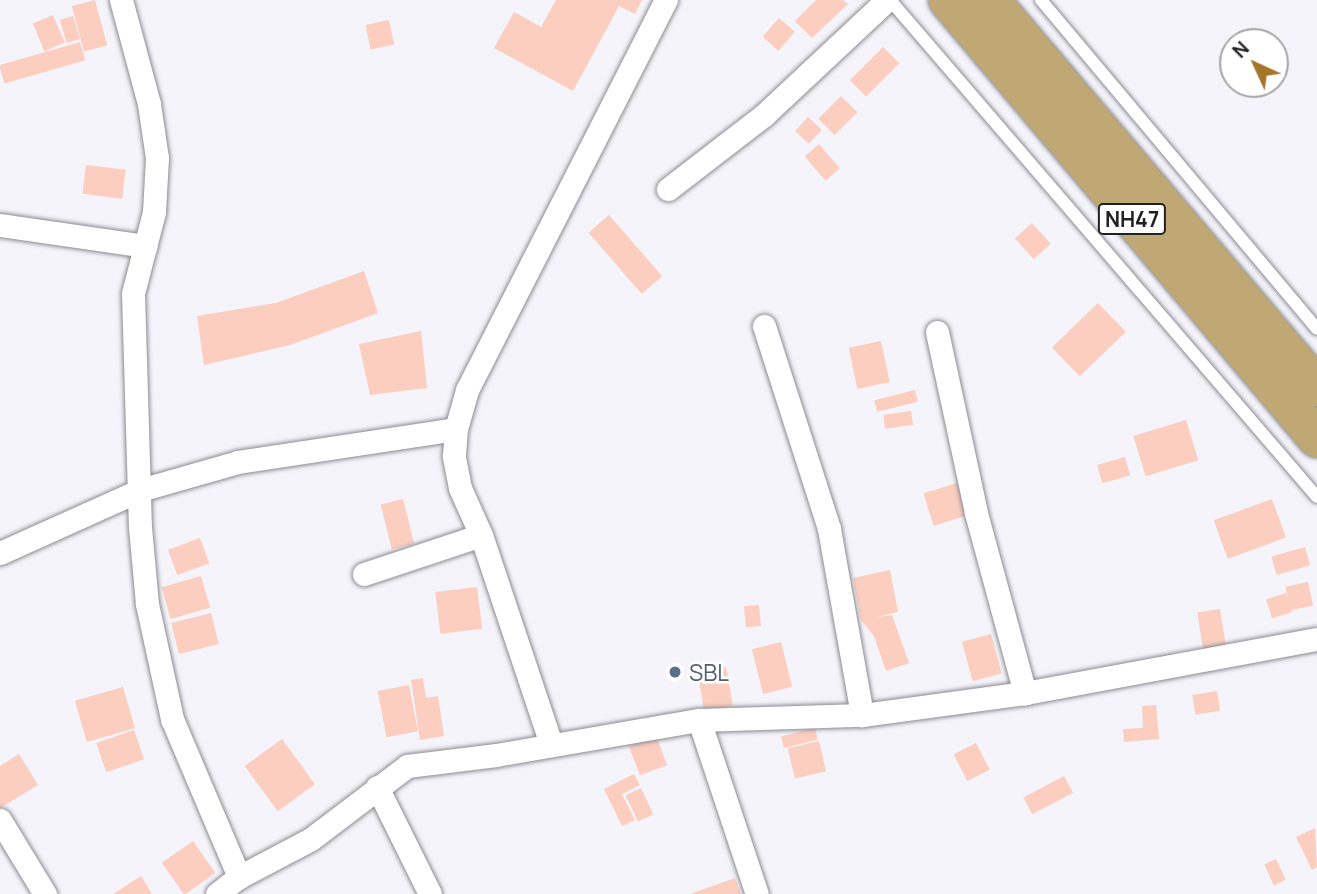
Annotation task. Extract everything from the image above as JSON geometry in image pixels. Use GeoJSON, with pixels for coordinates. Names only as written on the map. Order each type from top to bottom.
{"type":"FeatureCollection","features":[{"type":"Feature","properties":{"kind":"highway","name":"NH47"},"geometry":{"type":"LineString","coordinates":[[948,0],[1317,438]]}},
{"type":"Feature","properties":{"kind":"highway","name":"NH47"},"geometry":{"type":"LineString","coordinates":[[990,0],[1317,387]]}},
{"type":"Feature","properties":{"kind":"street"},"geometry":{"type":"LineString","coordinates":[[121,0],[149,104],[157,158],[153,212],[133,293],[147,604],[172,719],[239,877]]}},
{"type":"Feature","properties":{"kind":"street"},"geometry":{"type":"LineString","coordinates":[[551,744],[481,535],[460,488],[454,456],[456,429],[467,390],[666,0]]}},
{"type":"Feature","properties":{"kind":"street"},"geometry":{"type":"LineString","coordinates":[[667,188],[764,115],[889,0]]}},
{"type":"Feature","properties":{"kind":"street"},"geometry":{"type":"LineString","coordinates":[[0,225],[145,246]]}},
{"type":"Feature","properties":{"kind":"street"},"geometry":{"type":"LineString","coordinates":[[764,326],[829,529],[862,715]]}},
{"type":"Feature","properties":{"kind":"street"},"geometry":{"type":"LineString","coordinates":[[937,332],[976,513],[1025,693]]}},
{"type":"Feature","properties":{"kind":"street"},"geometry":{"type":"LineString","coordinates":[[0,553],[140,490],[238,462],[456,429]]}},
{"type":"Feature","properties":{"kind":"street"},"geometry":{"type":"LineString","coordinates":[[364,574],[481,535]]}},
{"type":"Feature","properties":{"kind":"street"},"geometry":{"type":"LineString","coordinates":[[217,894],[239,877],[311,839],[407,766],[699,720],[862,715],[1025,693],[1317,639]]}},
{"type":"Feature","properties":{"kind":"street"},"geometry":{"type":"LineString","coordinates":[[699,720],[757,894]]}},
{"type":"Feature","properties":{"kind":"street"},"geometry":{"type":"LineString","coordinates":[[377,787],[430,894]]}},
{"type":"Feature","properties":{"kind":"street"},"geometry":{"type":"LineString","coordinates":[[0,820],[45,894]]}},
{"type":"Feature","properties":{"kind":"lane"},"geometry":{"type":"LineString","coordinates":[[889,0],[1317,498]]}},
{"type":"Feature","properties":{"kind":"lane"},"geometry":{"type":"LineString","coordinates":[[1041,0],[1317,329]]}},
{"type":"Feature","properties":{"kind":"building"},"geometry":{"type":"Polygon","coordinates":[[[95,0],[107,45],[84,52],[72,6],[95,0]]]}},
{"type":"Feature","properties":{"kind":"building"},"geometry":{"type":"Polygon","coordinates":[[[556,0],[642,0],[635,14],[619,6],[573,91],[494,48],[514,12],[541,27],[556,0]]]}},
{"type":"Feature","properties":{"kind":"building"},"geometry":{"type":"Polygon","coordinates":[[[816,0],[843,0],[848,4],[812,38],[795,21],[816,0]]]}},
{"type":"Feature","properties":{"kind":"building"},"geometry":{"type":"Polygon","coordinates":[[[53,15],[65,43],[44,51],[33,24],[53,15]]]}},
{"type":"Feature","properties":{"kind":"building"},"geometry":{"type":"Polygon","coordinates":[[[73,16],[80,39],[67,43],[60,20],[73,16]]]}},
{"type":"Feature","properties":{"kind":"building"},"geometry":{"type":"Polygon","coordinates":[[[779,18],[795,32],[778,51],[763,37],[779,18]]]}},
{"type":"Feature","properties":{"kind":"building"},"geometry":{"type":"Polygon","coordinates":[[[389,20],[394,44],[371,49],[366,25],[389,20]]]}},
{"type":"Feature","properties":{"kind":"building"},"geometry":{"type":"Polygon","coordinates":[[[80,42],[85,60],[4,83],[0,65],[80,42]]]}},
{"type":"Feature","properties":{"kind":"building"},"geometry":{"type":"Polygon","coordinates":[[[883,47],[899,63],[866,96],[850,80],[883,47]]]}},
{"type":"Feature","properties":{"kind":"building"},"geometry":{"type":"Polygon","coordinates":[[[841,96],[857,112],[835,135],[818,119],[841,96]]]}},
{"type":"Feature","properties":{"kind":"building"},"geometry":{"type":"Polygon","coordinates":[[[808,117],[822,130],[809,144],[795,131],[808,117]]]}},
{"type":"Feature","properties":{"kind":"building"},"geometry":{"type":"Polygon","coordinates":[[[819,144],[840,168],[826,181],[805,156],[819,144]]]}},
{"type":"Feature","properties":{"kind":"building"},"geometry":{"type":"Polygon","coordinates":[[[86,165],[126,170],[122,199],[82,194],[86,165]]]}},
{"type":"Feature","properties":{"kind":"building"},"geometry":{"type":"Polygon","coordinates":[[[609,215],[662,276],[642,294],[589,233],[609,215]]]}},
{"type":"Feature","properties":{"kind":"building"},"geometry":{"type":"Polygon","coordinates":[[[1032,223],[1051,244],[1034,259],[1015,238],[1032,223]]]}},
{"type":"Feature","properties":{"kind":"building"},"geometry":{"type":"Polygon","coordinates":[[[364,271],[378,313],[290,345],[204,365],[197,316],[276,303],[364,271]]]}},
{"type":"Feature","properties":{"kind":"building"},"geometry":{"type":"Polygon","coordinates":[[[1098,303],[1126,332],[1080,376],[1052,347],[1098,303]]]}},
{"type":"Feature","properties":{"kind":"building"},"geometry":{"type":"Polygon","coordinates":[[[421,331],[427,388],[370,395],[359,344],[421,331]]]}},
{"type":"Feature","properties":{"kind":"building"},"geometry":{"type":"Polygon","coordinates":[[[881,341],[890,382],[857,389],[849,348],[881,341]]]}},
{"type":"Feature","properties":{"kind":"building"},"geometry":{"type":"Polygon","coordinates":[[[915,390],[918,402],[877,412],[874,400],[915,390]]]}},
{"type":"Feature","properties":{"kind":"building"},"geometry":{"type":"Polygon","coordinates":[[[911,411],[913,425],[885,429],[883,415],[911,411]]]}},
{"type":"Feature","properties":{"kind":"building"},"geometry":{"type":"Polygon","coordinates":[[[1186,420],[1198,460],[1146,476],[1133,436],[1186,420]]]}},
{"type":"Feature","properties":{"kind":"building"},"geometry":{"type":"Polygon","coordinates":[[[1125,457],[1130,475],[1102,483],[1097,465],[1125,457]]]}},
{"type":"Feature","properties":{"kind":"building"},"geometry":{"type":"Polygon","coordinates":[[[957,483],[967,516],[933,526],[924,493],[957,483]]]}},
{"type":"Feature","properties":{"kind":"building"},"geometry":{"type":"Polygon","coordinates":[[[403,499],[414,544],[392,549],[381,505],[403,499]]]}},
{"type":"Feature","properties":{"kind":"building"},"geometry":{"type":"Polygon","coordinates":[[[1272,499],[1286,538],[1228,559],[1214,520],[1272,499]]]}},
{"type":"Feature","properties":{"kind":"building"},"geometry":{"type":"Polygon","coordinates":[[[200,538],[209,563],[177,575],[168,550],[200,538]]]}},
{"type":"Feature","properties":{"kind":"building"},"geometry":{"type":"Polygon","coordinates":[[[1305,547],[1310,565],[1277,575],[1271,557],[1305,547]]]}},
{"type":"Feature","properties":{"kind":"building"},"geometry":{"type":"Polygon","coordinates":[[[890,570],[898,612],[873,618],[892,615],[909,663],[886,671],[874,636],[861,620],[853,578],[890,570]]]}},
{"type":"Feature","properties":{"kind":"building"},"geometry":{"type":"Polygon","coordinates":[[[201,576],[210,608],[171,619],[162,587],[201,576]]]}},
{"type":"Feature","properties":{"kind":"building"},"geometry":{"type":"Polygon","coordinates":[[[1308,582],[1313,605],[1290,610],[1286,587],[1308,582]]]}},
{"type":"Feature","properties":{"kind":"building"},"geometry":{"type":"Polygon","coordinates":[[[477,587],[482,629],[440,634],[435,592],[477,587]]]}},
{"type":"Feature","properties":{"kind":"building"},"geometry":{"type":"Polygon","coordinates":[[[1286,593],[1292,612],[1272,619],[1266,599],[1286,593]]]}},
{"type":"Feature","properties":{"kind":"building"},"geometry":{"type":"Polygon","coordinates":[[[759,605],[761,626],[746,627],[744,606],[759,605]]]}},
{"type":"Feature","properties":{"kind":"building"},"geometry":{"type":"Polygon","coordinates":[[[1220,609],[1226,647],[1203,650],[1197,613],[1220,609]]]}},
{"type":"Feature","properties":{"kind":"building"},"geometry":{"type":"Polygon","coordinates":[[[211,613],[219,644],[179,654],[171,623],[211,613]]]}},
{"type":"Feature","properties":{"kind":"building"},"geometry":{"type":"Polygon","coordinates":[[[991,634],[1002,674],[973,681],[962,642],[991,634]]]}},
{"type":"Feature","properties":{"kind":"building"},"geometry":{"type":"Polygon","coordinates":[[[781,642],[792,687],[763,694],[752,649],[781,642]]]}},
{"type":"Feature","properties":{"kind":"building"},"geometry":{"type":"Polygon","coordinates":[[[726,667],[733,705],[704,710],[697,672],[726,667]]]}},
{"type":"Feature","properties":{"kind":"building"},"geometry":{"type":"Polygon","coordinates":[[[423,678],[426,698],[438,696],[444,736],[420,740],[411,680],[423,678]]]}},
{"type":"Feature","properties":{"kind":"building"},"geometry":{"type":"Polygon","coordinates":[[[409,685],[418,731],[387,737],[378,691],[409,685]]]}},
{"type":"Feature","properties":{"kind":"building"},"geometry":{"type":"Polygon","coordinates":[[[123,687],[135,728],[87,742],[75,701],[123,687]]]}},
{"type":"Feature","properties":{"kind":"building"},"geometry":{"type":"Polygon","coordinates":[[[1217,691],[1220,711],[1195,715],[1192,695],[1217,691]]]}},
{"type":"Feature","properties":{"kind":"building"},"geometry":{"type":"Polygon","coordinates":[[[1156,705],[1159,739],[1124,742],[1123,729],[1143,728],[1142,706],[1156,705]]]}},
{"type":"Feature","properties":{"kind":"building"},"geometry":{"type":"Polygon","coordinates":[[[815,728],[818,740],[784,748],[781,736],[815,728]]]}},
{"type":"Feature","properties":{"kind":"building"},"geometry":{"type":"Polygon","coordinates":[[[134,730],[144,759],[106,772],[96,743],[134,730]]]}},
{"type":"Feature","properties":{"kind":"building"},"geometry":{"type":"Polygon","coordinates":[[[656,736],[667,765],[640,775],[629,746],[656,736]]]}},
{"type":"Feature","properties":{"kind":"building"},"geometry":{"type":"Polygon","coordinates":[[[282,739],[315,784],[278,811],[245,766],[282,739]]]}},
{"type":"Feature","properties":{"kind":"building"},"geometry":{"type":"Polygon","coordinates":[[[819,741],[826,771],[795,778],[788,748],[819,741]]]}},
{"type":"Feature","properties":{"kind":"building"},"geometry":{"type":"Polygon","coordinates":[[[976,743],[990,770],[967,781],[954,754],[976,743]]]}},
{"type":"Feature","properties":{"kind":"building"},"geometry":{"type":"Polygon","coordinates":[[[19,754],[38,785],[0,808],[0,766],[19,754]]]}},
{"type":"Feature","properties":{"kind":"building"},"geometry":{"type":"Polygon","coordinates":[[[634,774],[640,785],[622,794],[635,820],[622,826],[604,789],[634,774]]]}},
{"type":"Feature","properties":{"kind":"building"},"geometry":{"type":"Polygon","coordinates":[[[1064,776],[1073,793],[1032,814],[1023,798],[1064,776]]]}},
{"type":"Feature","properties":{"kind":"building"},"geometry":{"type":"Polygon","coordinates":[[[641,788],[653,814],[638,821],[626,795],[641,788]]]}},
{"type":"Feature","properties":{"kind":"building"},"geometry":{"type":"Polygon","coordinates":[[[1315,828],[1317,867],[1312,870],[1296,837],[1315,828]]]}},
{"type":"Feature","properties":{"kind":"building"},"geometry":{"type":"Polygon","coordinates":[[[193,841],[215,873],[184,894],[162,863],[193,841]]]}},
{"type":"Feature","properties":{"kind":"building"},"geometry":{"type":"Polygon","coordinates":[[[1276,859],[1286,880],[1274,885],[1264,864],[1276,859]]]}},
{"type":"Feature","properties":{"kind":"building"},"geometry":{"type":"Polygon","coordinates":[[[141,876],[152,894],[113,894],[141,876]]]}},
{"type":"Feature","properties":{"kind":"building"},"geometry":{"type":"Polygon","coordinates":[[[735,878],[741,894],[690,894],[735,878]]]}},
{"type":"Feature","properties":{"kind":"place","name":"SBL"},"geometry":{"type":"Point","coordinates":[675,672]}}]}
